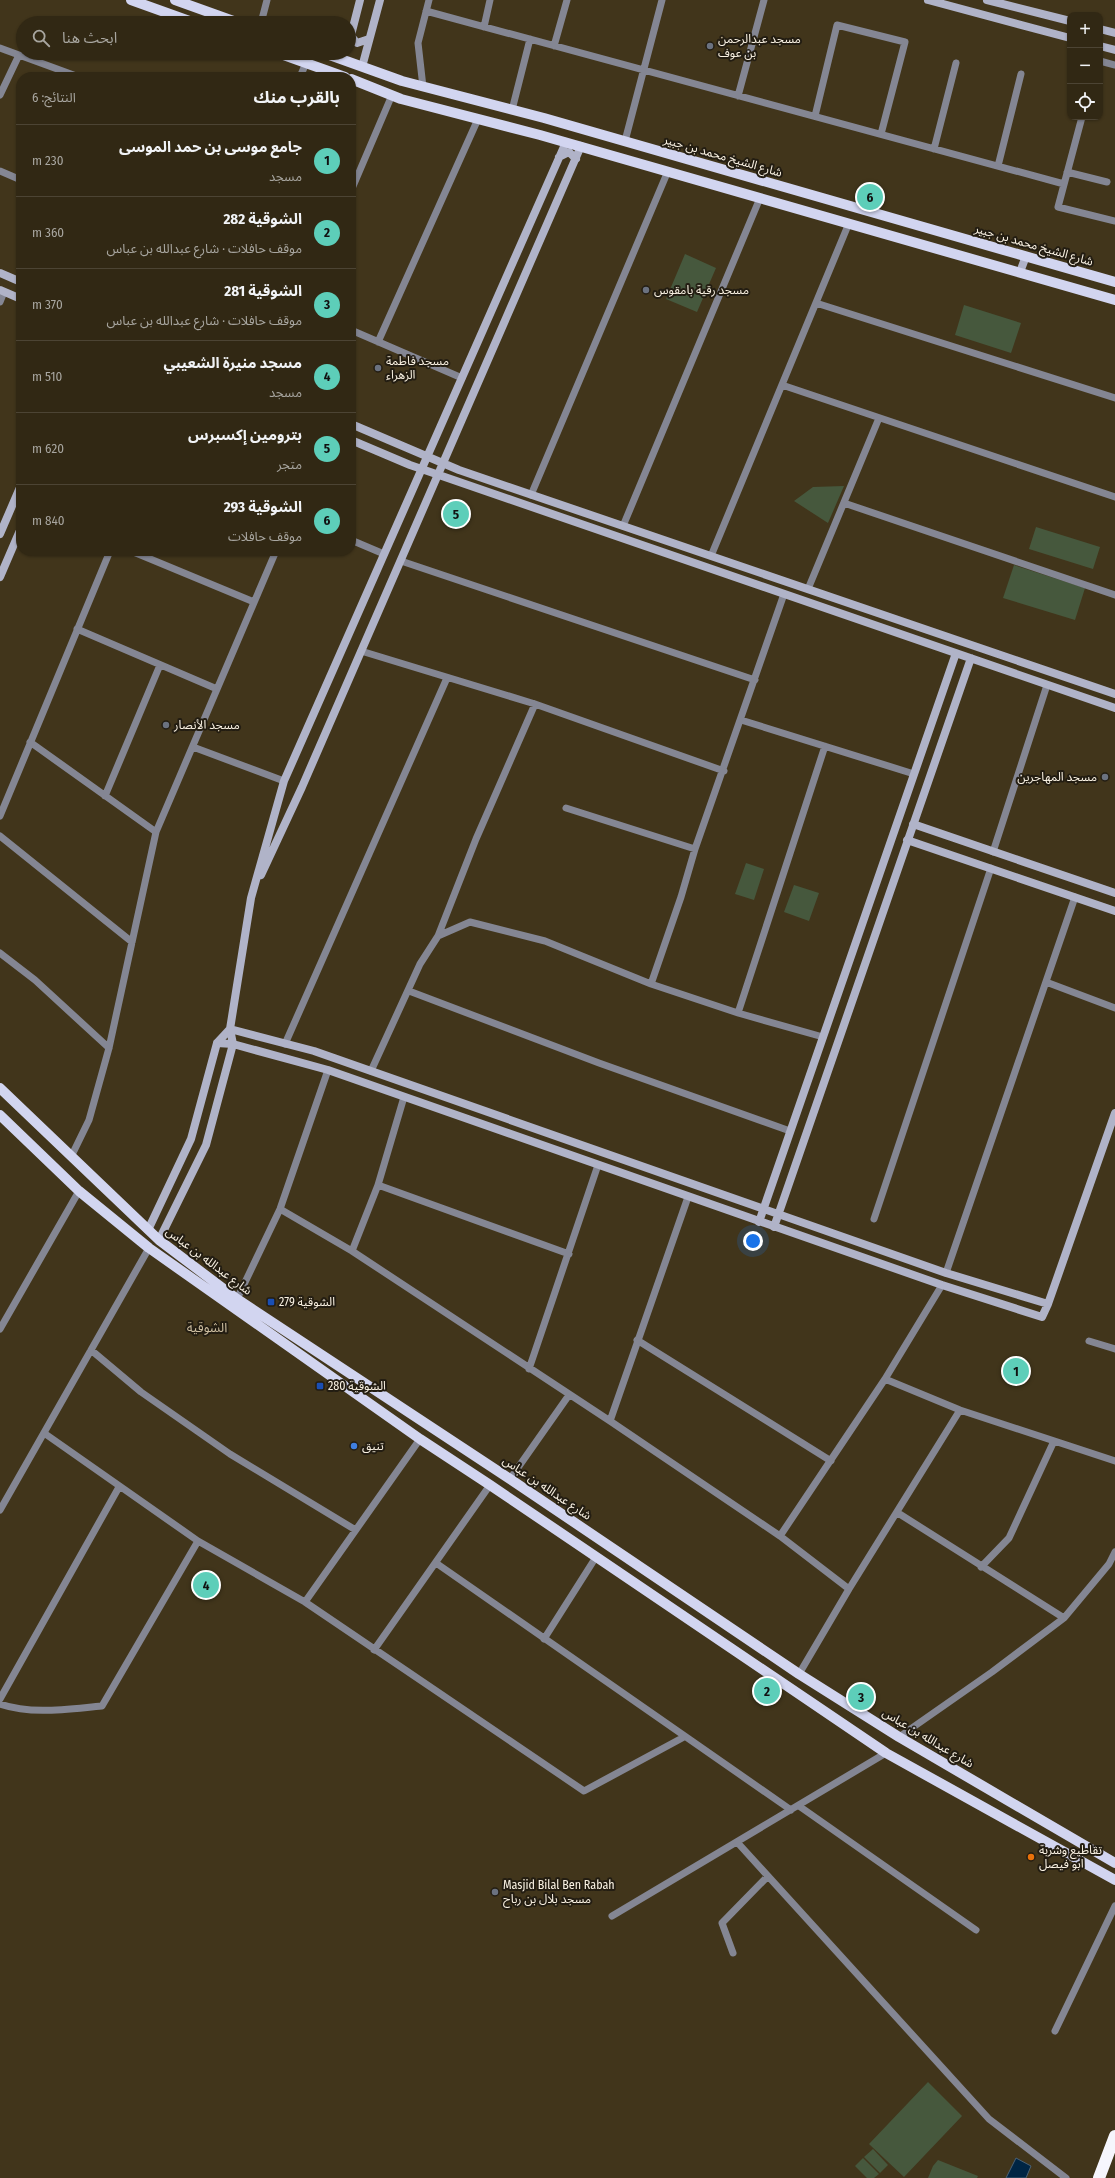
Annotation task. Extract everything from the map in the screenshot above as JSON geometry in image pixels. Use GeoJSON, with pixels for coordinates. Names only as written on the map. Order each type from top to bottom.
{"type":"FeatureCollection","features":[{"type":"Feature","properties":{"kind":"highway"},"geometry":{"type":"LineString","coordinates":[[1099,2178],[1115,2136]]}},
{"type":"Feature","properties":{"kind":"main road"},"geometry":{"type":"LineString","coordinates":[[131,0],[176,16]]}},
{"type":"Feature","properties":{"kind":"main road"},"geometry":{"type":"LineString","coordinates":[[177,0],[220,16]]}},
{"type":"Feature","properties":{"kind":"main road"},"geometry":{"type":"LineString","coordinates":[[298,60],[330,72]]}},
{"type":"Feature","properties":{"kind":"main road","name":"شارع الشيخ محمد بن جبير"},"geometry":{"type":"LineString","coordinates":[[350,60],[362,67],[423,87],[625,141],[1115,282]]}},
{"type":"Feature","properties":{"kind":"main road"},"geometry":{"type":"LineString","coordinates":[[356,82],[392,95],[581,146],[1115,300]]}},
{"type":"Feature","properties":{"kind":"main road","name":"شارع عبدالله بن عباس"},"geometry":{"type":"LineString","coordinates":[[0,1088],[148,1230],[237,1299],[510,1479],[799,1674],[899,1737],[1115,1862]]}},
{"type":"Feature","properties":{"kind":"main road","name":"شارع عبدالله بن عباس"},"geometry":{"type":"LineString","coordinates":[[0,1115],[79,1191],[149,1248],[420,1439],[886,1753],[1115,1880]]}},
{"type":"Feature","properties":{"kind":"street"},"geometry":{"type":"LineString","coordinates":[[263,16],[267,0]]}},
{"type":"Feature","properties":{"kind":"street"},"geometry":{"type":"LineString","coordinates":[[356,16],[360,0]]}},
{"type":"Feature","properties":{"kind":"street"},"geometry":{"type":"LineString","coordinates":[[362,67],[380,0]]}},
{"type":"Feature","properties":{"kind":"street"},"geometry":{"type":"LineString","coordinates":[[423,87],[418,43],[429,0]]}},
{"type":"Feature","properties":{"kind":"street"},"geometry":{"type":"LineString","coordinates":[[484,27],[490,0]]}},
{"type":"Feature","properties":{"kind":"street"},"geometry":{"type":"LineString","coordinates":[[554,46],[566,0]]}},
{"type":"Feature","properties":{"kind":"street"},"geometry":{"type":"LineString","coordinates":[[625,141],[662,0]]}},
{"type":"Feature","properties":{"kind":"street"},"geometry":{"type":"LineString","coordinates":[[738,96],[764,0]]}},
{"type":"Feature","properties":{"kind":"street"},"geometry":{"type":"LineString","coordinates":[[928,0],[1067,37]]}},
{"type":"Feature","properties":{"kind":"street"},"geometry":{"type":"LineString","coordinates":[[987,0],[1067,20]]}},
{"type":"Feature","properties":{"kind":"street"},"geometry":{"type":"LineString","coordinates":[[426,11],[1064,184]]}},
{"type":"Feature","properties":{"kind":"street"},"geometry":{"type":"LineString","coordinates":[[815,116],[837,25],[905,42],[881,134]]}},
{"type":"Feature","properties":{"kind":"street"},"geometry":{"type":"LineString","coordinates":[[1103,30],[1115,33]]}},
{"type":"Feature","properties":{"kind":"street"},"geometry":{"type":"LineString","coordinates":[[356,42],[369,39]]}},
{"type":"Feature","properties":{"kind":"street"},"geometry":{"type":"LineString","coordinates":[[512,110],[530,39]]}},
{"type":"Feature","properties":{"kind":"street"},"geometry":{"type":"LineString","coordinates":[[0,48],[16,54]]}},
{"type":"Feature","properties":{"kind":"street"},"geometry":{"type":"LineString","coordinates":[[1103,48],[1115,50]]}},
{"type":"Feature","properties":{"kind":"street"},"geometry":{"type":"LineString","coordinates":[[0,95],[17,60]]}},
{"type":"Feature","properties":{"kind":"street"},"geometry":{"type":"LineString","coordinates":[[33,60],[65,72]]}},
{"type":"Feature","properties":{"kind":"street"},"geometry":{"type":"LineString","coordinates":[[1103,62],[1115,65]]}},
{"type":"Feature","properties":{"kind":"street"},"geometry":{"type":"LineString","coordinates":[[302,72],[306,63]]}},
{"type":"Feature","properties":{"kind":"street"},"geometry":{"type":"LineString","coordinates":[[934,149],[956,63]]}},
{"type":"Feature","properties":{"kind":"street"},"geometry":{"type":"LineString","coordinates":[[998,166],[1021,74]]}},
{"type":"Feature","properties":{"kind":"street"},"geometry":{"type":"LineString","coordinates":[[356,179],[392,95]]}},
{"type":"Feature","properties":{"kind":"street"},"geometry":{"type":"LineString","coordinates":[[378,342],[478,119]]}},
{"type":"Feature","properties":{"kind":"street"},"geometry":{"type":"LineString","coordinates":[[1081,120],[1058,207],[1115,221]]}},
{"type":"Feature","properties":{"kind":"street"},"geometry":{"type":"LineString","coordinates":[[160,1240],[206,1145],[233,1044],[230,1029],[251,898],[284,781],[566,142]]}},
{"type":"Feature","properties":{"kind":"street"},"geometry":{"type":"LineString","coordinates":[[251,898],[401,561],[581,146]]}},
{"type":"Feature","properties":{"kind":"street"},"geometry":{"type":"LineString","coordinates":[[559,157],[569,152],[576,159]]}},
{"type":"Feature","properties":{"kind":"street"},"geometry":{"type":"LineString","coordinates":[[0,171],[16,178]]}},
{"type":"Feature","properties":{"kind":"street"},"geometry":{"type":"LineString","coordinates":[[531,494],[668,171]]}},
{"type":"Feature","properties":{"kind":"street"},"geometry":{"type":"LineString","coordinates":[[1067,172],[1107,182]]}},
{"type":"Feature","properties":{"kind":"street"},"geometry":{"type":"LineString","coordinates":[[623,526],[760,198]]}},
{"type":"Feature","properties":{"kind":"street"},"geometry":{"type":"LineString","coordinates":[[710,556],[850,223]]}},
{"type":"Feature","properties":{"kind":"street"},"geometry":{"type":"LineString","coordinates":[[1020,272],[1026,256]]}},
{"type":"Feature","properties":{"kind":"street"},"geometry":{"type":"LineString","coordinates":[[0,273],[16,279]]}},
{"type":"Feature","properties":{"kind":"street"},"geometry":{"type":"LineString","coordinates":[[0,302],[2,291],[16,297]]}},
{"type":"Feature","properties":{"kind":"street"},"geometry":{"type":"LineString","coordinates":[[816,303],[1115,398]]}},
{"type":"Feature","properties":{"kind":"street"},"geometry":{"type":"LineString","coordinates":[[356,332],[462,378]]}},
{"type":"Feature","properties":{"kind":"street"},"geometry":{"type":"LineString","coordinates":[[782,385],[1115,497]]}},
{"type":"Feature","properties":{"kind":"street"},"geometry":{"type":"LineString","coordinates":[[808,589],[879,418]]}},
{"type":"Feature","properties":{"kind":"street"},"geometry":{"type":"LineString","coordinates":[[356,426],[443,463],[1115,694]]}},
{"type":"Feature","properties":{"kind":"street"},"geometry":{"type":"LineString","coordinates":[[356,442],[422,469],[1115,708]]}},
{"type":"Feature","properties":{"kind":"street"},"geometry":{"type":"LineString","coordinates":[[0,534],[16,497]]}},
{"type":"Feature","properties":{"kind":"street"},"geometry":{"type":"LineString","coordinates":[[844,503],[1115,595]]}},
{"type":"Feature","properties":{"kind":"street"},"geometry":{"type":"LineString","coordinates":[[0,577],[16,540]]}},
{"type":"Feature","properties":{"kind":"street"},"geometry":{"type":"LineString","coordinates":[[356,542],[384,554]]}},
{"type":"Feature","properties":{"kind":"street"},"geometry":{"type":"LineString","coordinates":[[0,816],[108,556]]}},
{"type":"Feature","properties":{"kind":"street"},"geometry":{"type":"LineString","coordinates":[[143,556],[254,602]]}},
{"type":"Feature","properties":{"kind":"street"},"geometry":{"type":"LineString","coordinates":[[71,1157],[89,1120],[109,1048],[156,832],[274,556]]}},
{"type":"Feature","properties":{"kind":"street"},"geometry":{"type":"LineString","coordinates":[[401,561],[755,680]]}},
{"type":"Feature","properties":{"kind":"street"},"geometry":{"type":"LineString","coordinates":[[651,984],[681,897],[695,848],[724,771],[784,594]]}},
{"type":"Feature","properties":{"kind":"street"},"geometry":{"type":"LineString","coordinates":[[77,629],[217,689]]}},
{"type":"Feature","properties":{"kind":"street"},"geometry":{"type":"LineString","coordinates":[[361,651],[535,704],[724,771]]}},
{"type":"Feature","properties":{"kind":"street"},"geometry":{"type":"LineString","coordinates":[[759,1222],[762,1209],[956,653]]}},
{"type":"Feature","properties":{"kind":"street"},"geometry":{"type":"LineString","coordinates":[[774,1227],[971,658]]}},
{"type":"Feature","properties":{"kind":"street"},"geometry":{"type":"LineString","coordinates":[[105,796],[160,665]]}},
{"type":"Feature","properties":{"kind":"street"},"geometry":{"type":"LineString","coordinates":[[285,1044],[447,678]]}},
{"type":"Feature","properties":{"kind":"street"},"geometry":{"type":"LineString","coordinates":[[993,852],[1047,685]]}},
{"type":"Feature","properties":{"kind":"street"},"geometry":{"type":"LineString","coordinates":[[371,1072],[420,964],[438,936],[476,839],[535,704]]}},
{"type":"Feature","properties":{"kind":"street"},"geometry":{"type":"LineString","coordinates":[[741,720],[914,774]]}},
{"type":"Feature","properties":{"kind":"street"},"geometry":{"type":"LineString","coordinates":[[30,742],[156,832]]}},
{"type":"Feature","properties":{"kind":"street"},"geometry":{"type":"LineString","coordinates":[[738,1013],[825,746]]}},
{"type":"Feature","properties":{"kind":"street"},"geometry":{"type":"LineString","coordinates":[[193,747],[284,781]]}},
{"type":"Feature","properties":{"kind":"street"},"geometry":{"type":"LineString","coordinates":[[566,808],[695,848]]}},
{"type":"Feature","properties":{"kind":"street"},"geometry":{"type":"LineString","coordinates":[[913,824],[1115,894]]}},
{"type":"Feature","properties":{"kind":"street"},"geometry":{"type":"LineString","coordinates":[[0,836],[132,942]]}},
{"type":"Feature","properties":{"kind":"street"},"geometry":{"type":"LineString","coordinates":[[908,840],[1115,911]]}},
{"type":"Feature","properties":{"kind":"street"},"geometry":{"type":"LineString","coordinates":[[874,1219],[991,868]]}},
{"type":"Feature","properties":{"kind":"street"},"geometry":{"type":"LineString","coordinates":[[946,1273],[1075,897]]}},
{"type":"Feature","properties":{"kind":"street"},"geometry":{"type":"LineString","coordinates":[[438,936],[470,922],[545,941],[651,984],[738,1013],[823,1037]]}},
{"type":"Feature","properties":{"kind":"street"},"geometry":{"type":"LineString","coordinates":[[0,953],[35,980],[109,1048]]}},
{"type":"Feature","properties":{"kind":"street"},"geometry":{"type":"LineString","coordinates":[[1046,982],[1115,1008]]}},
{"type":"Feature","properties":{"kind":"street"},"geometry":{"type":"LineString","coordinates":[[409,991],[598,1063],[790,1131]]}},
{"type":"Feature","properties":{"kind":"street"},"geometry":{"type":"LineString","coordinates":[[230,1029],[314,1051],[946,1273],[1048,1304]]}},
{"type":"Feature","properties":{"kind":"street"},"geometry":{"type":"LineString","coordinates":[[148,1230],[191,1140],[217,1043],[230,1029]]}},
{"type":"Feature","properties":{"kind":"street"},"geometry":{"type":"LineString","coordinates":[[217,1043],[233,1044],[328,1070],[759,1222],[942,1285],[1042,1317],[1048,1304],[1115,1113]]}},
{"type":"Feature","properties":{"kind":"street"},"geometry":{"type":"LineString","coordinates":[[237,1299],[280,1209],[328,1070]]}},
{"type":"Feature","properties":{"kind":"street"},"geometry":{"type":"LineString","coordinates":[[352,1251],[378,1185],[404,1097]]}},
{"type":"Feature","properties":{"kind":"street"},"geometry":{"type":"LineString","coordinates":[[530,1369],[598,1165]]}},
{"type":"Feature","properties":{"kind":"street"},"geometry":{"type":"LineString","coordinates":[[378,1185],[569,1254]]}},
{"type":"Feature","properties":{"kind":"street"},"geometry":{"type":"LineString","coordinates":[[0,1329],[79,1191]]}},
{"type":"Feature","properties":{"kind":"street"},"geometry":{"type":"LineString","coordinates":[[610,1421],[688,1197]]}},
{"type":"Feature","properties":{"kind":"street"},"geometry":{"type":"LineString","coordinates":[[280,1209],[352,1251],[610,1421],[780,1536],[849,1589]]}},
{"type":"Feature","properties":{"kind":"street"},"geometry":{"type":"LineString","coordinates":[[0,1510],[149,1248]]}},
{"type":"Feature","properties":{"kind":"street"},"geometry":{"type":"LineString","coordinates":[[780,1536],[884,1379],[942,1285]]}},
{"type":"Feature","properties":{"kind":"street"},"geometry":{"type":"LineString","coordinates":[[637,1340],[831,1461]]}},
{"type":"Feature","properties":{"kind":"street"},"geometry":{"type":"LineString","coordinates":[[1089,1341],[1115,1349]]}},
{"type":"Feature","properties":{"kind":"street"},"geometry":{"type":"LineString","coordinates":[[91,1350],[141,1392],[230,1454],[354,1529]]}},
{"type":"Feature","properties":{"kind":"street"},"geometry":{"type":"LineString","coordinates":[[884,1379],[960,1410],[1115,1462]]}},
{"type":"Feature","properties":{"kind":"street"},"geometry":{"type":"LineString","coordinates":[[510,1479],[569,1395]]}},
{"type":"Feature","properties":{"kind":"street"},"geometry":{"type":"LineString","coordinates":[[799,1674],[849,1589],[898,1513],[960,1410]]}},
{"type":"Feature","properties":{"kind":"street"},"geometry":{"type":"LineString","coordinates":[[44,1433],[198,1541],[305,1602],[584,1791],[684,1737]]}},
{"type":"Feature","properties":{"kind":"street"},"geometry":{"type":"LineString","coordinates":[[305,1602],[354,1529],[420,1439]]}},
{"type":"Feature","properties":{"kind":"street"},"geometry":{"type":"LineString","coordinates":[[981,1567],[1009,1538],[1054,1441]]}},
{"type":"Feature","properties":{"kind":"street"},"geometry":{"type":"LineString","coordinates":[[374,1650],[490,1485]]}},
{"type":"Feature","properties":{"kind":"street"},"geometry":{"type":"LineString","coordinates":[[0,1699],[119,1487]]}},
{"type":"Feature","properties":{"kind":"street"},"geometry":{"type":"LineString","coordinates":[[898,1513],[981,1567],[1064,1618]]}},
{"type":"Feature","properties":{"kind":"street"},"geometry":{"type":"LineString","coordinates":[[0,1704],[16,1709],[41,1710],[102,1706],[198,1541]]}},
{"type":"Feature","properties":{"kind":"street"},"geometry":{"type":"LineString","coordinates":[[899,1737],[992,1672],[1064,1618],[1109,1564],[1115,1552]]}},
{"type":"Feature","properties":{"kind":"street"},"geometry":{"type":"LineString","coordinates":[[544,1639],[596,1557]]}},
{"type":"Feature","properties":{"kind":"street"},"geometry":{"type":"LineString","coordinates":[[436,1563],[791,1810]]}},
{"type":"Feature","properties":{"kind":"street"},"geometry":{"type":"LineString","coordinates":[[612,1916],[886,1753]]}},
{"type":"Feature","properties":{"kind":"street"},"geometry":{"type":"LineString","coordinates":[[799,1806],[976,1930]]}},
{"type":"Feature","properties":{"kind":"street"},"geometry":{"type":"LineString","coordinates":[[736,1842],[989,2118],[1066,2178]]}},
{"type":"Feature","properties":{"kind":"street"},"geometry":{"type":"LineString","coordinates":[[734,1953],[722,1923],[768,1876]]}},
{"type":"Feature","properties":{"kind":"street"},"geometry":{"type":"LineString","coordinates":[[1056,2031],[1115,1906]]}},
{"type":"Feature","properties":{"kind":"street"},"geometry":{"type":"LineString","coordinates":[[1095,2178],[1115,2136]]}},
{"type":"Feature","properties":{"kind":"green space"},"geometry":{"type":"Polygon","coordinates":[[[685,254],[716,268],[697,312],[666,299],[685,254]]]}},
{"type":"Feature","properties":{"kind":"green space"},"geometry":{"type":"Polygon","coordinates":[[[964,305],[1021,323],[1011,353],[955,335],[964,305]]]}},
{"type":"Feature","properties":{"kind":"green space"},"geometry":{"type":"Polygon","coordinates":[[[844,486],[828,523],[794,501],[813,487],[844,486]]]}},
{"type":"Feature","properties":{"kind":"green space"},"geometry":{"type":"Polygon","coordinates":[[[1036,527],[1100,547],[1093,569],[1029,549],[1036,527]]]}},
{"type":"Feature","properties":{"kind":"green space"},"geometry":{"type":"Polygon","coordinates":[[[1014,565],[1085,588],[1075,620],[1003,598],[1014,565]]]}},
{"type":"Feature","properties":{"kind":"green space"},"geometry":{"type":"Polygon","coordinates":[[[746,863],[764,869],[754,900],[735,894],[746,863]]]}},
{"type":"Feature","properties":{"kind":"green space"},"geometry":{"type":"Polygon","coordinates":[[[794,885],[819,893],[809,921],[784,912],[794,885]]]}},
{"type":"Feature","properties":{"kind":"green space"},"geometry":{"type":"Polygon","coordinates":[[[928,2082],[962,2116],[904,2177],[869,2144],[928,2082]]]}},
{"type":"Feature","properties":{"kind":"green space"},"geometry":{"type":"Polygon","coordinates":[[[873,2149],[888,2165],[880,2173],[864,2157],[873,2149]]]}},
{"type":"Feature","properties":{"kind":"green space"},"geometry":{"type":"Polygon","coordinates":[[[863,2158],[879,2174],[874,2178],[867,2178],[855,2166],[863,2158]]]}},
{"type":"Feature","properties":{"kind":"green space"},"geometry":{"type":"Polygon","coordinates":[[[938,2160],[978,2176],[977,2178],[928,2178],[933,2166],[938,2160]]]}},
{"type":"Feature","properties":{"kind":"water"},"geometry":{"type":"Polygon","coordinates":[[[1016,2158],[1031,2166],[1026,2178],[1006,2178],[1016,2158]]]}},
{"type":"Feature","properties":{"kind":"place","name":"مسجد عبدالرحمن بن عوف"},"geometry":{"type":"Point","coordinates":[710,46]}},
{"type":"Feature","properties":{"kind":"place","name":"الشوقية 293"},"geometry":{"type":"Point","coordinates":[870,197]}},
{"type":"Feature","properties":{"kind":"place","name":"مسجد رقية بامقوس"},"geometry":{"type":"Point","coordinates":[646,290]}},
{"type":"Feature","properties":{"kind":"place","name":"مسجد فاطمة الزهراء"},"geometry":{"type":"Point","coordinates":[378,368]}},
{"type":"Feature","properties":{"kind":"place","name":"بترومين إكسبرس"},"geometry":{"type":"Point","coordinates":[456,514]}},
{"type":"Feature","properties":{"kind":"place","name":"مسجد الأنصار"},"geometry":{"type":"Point","coordinates":[166,725]}},
{"type":"Feature","properties":{"kind":"place","name":"مسجد المهاجرين"},"geometry":{"type":"Point","coordinates":[1105,777]}},
{"type":"Feature","properties":{"kind":"place","name":"الشوقية 279"},"geometry":{"type":"Point","coordinates":[271,1302]}},
{"type":"Feature","properties":{"kind":"place","name":"جامع موسى بن حمد الموسى"},"geometry":{"type":"Point","coordinates":[1016,1371]}},
{"type":"Feature","properties":{"kind":"place","name":"الشوقية 280"},"geometry":{"type":"Point","coordinates":[320,1386]}},
{"type":"Feature","properties":{"kind":"place","name":"تنيق"},"geometry":{"type":"Point","coordinates":[354,1446]}},
{"type":"Feature","properties":{"kind":"place","name":"مسجد منيرة الشعيبي"},"geometry":{"type":"Point","coordinates":[206,1585]}},
{"type":"Feature","properties":{"kind":"place","name":"الشوقية 282"},"geometry":{"type":"Point","coordinates":[767,1691]}},
{"type":"Feature","properties":{"kind":"place","name":"الشوقية 281"},"geometry":{"type":"Point","coordinates":[861,1697]}},
{"type":"Feature","properties":{"kind":"place","name":"تقاطيع وشربة ابو فيصل"},"geometry":{"type":"Point","coordinates":[1031,1857]}},
{"type":"Feature","properties":{"kind":"place","name":"Masjid Bilal Ben Rabah مسجد بلال بن رباح"},"geometry":{"type":"Point","coordinates":[495,1892]}},
{"type":"Feature","properties":{"kind":"district","name":"الشوقية"},"geometry":{"type":"Point","coordinates":[207,1327]}}]}
